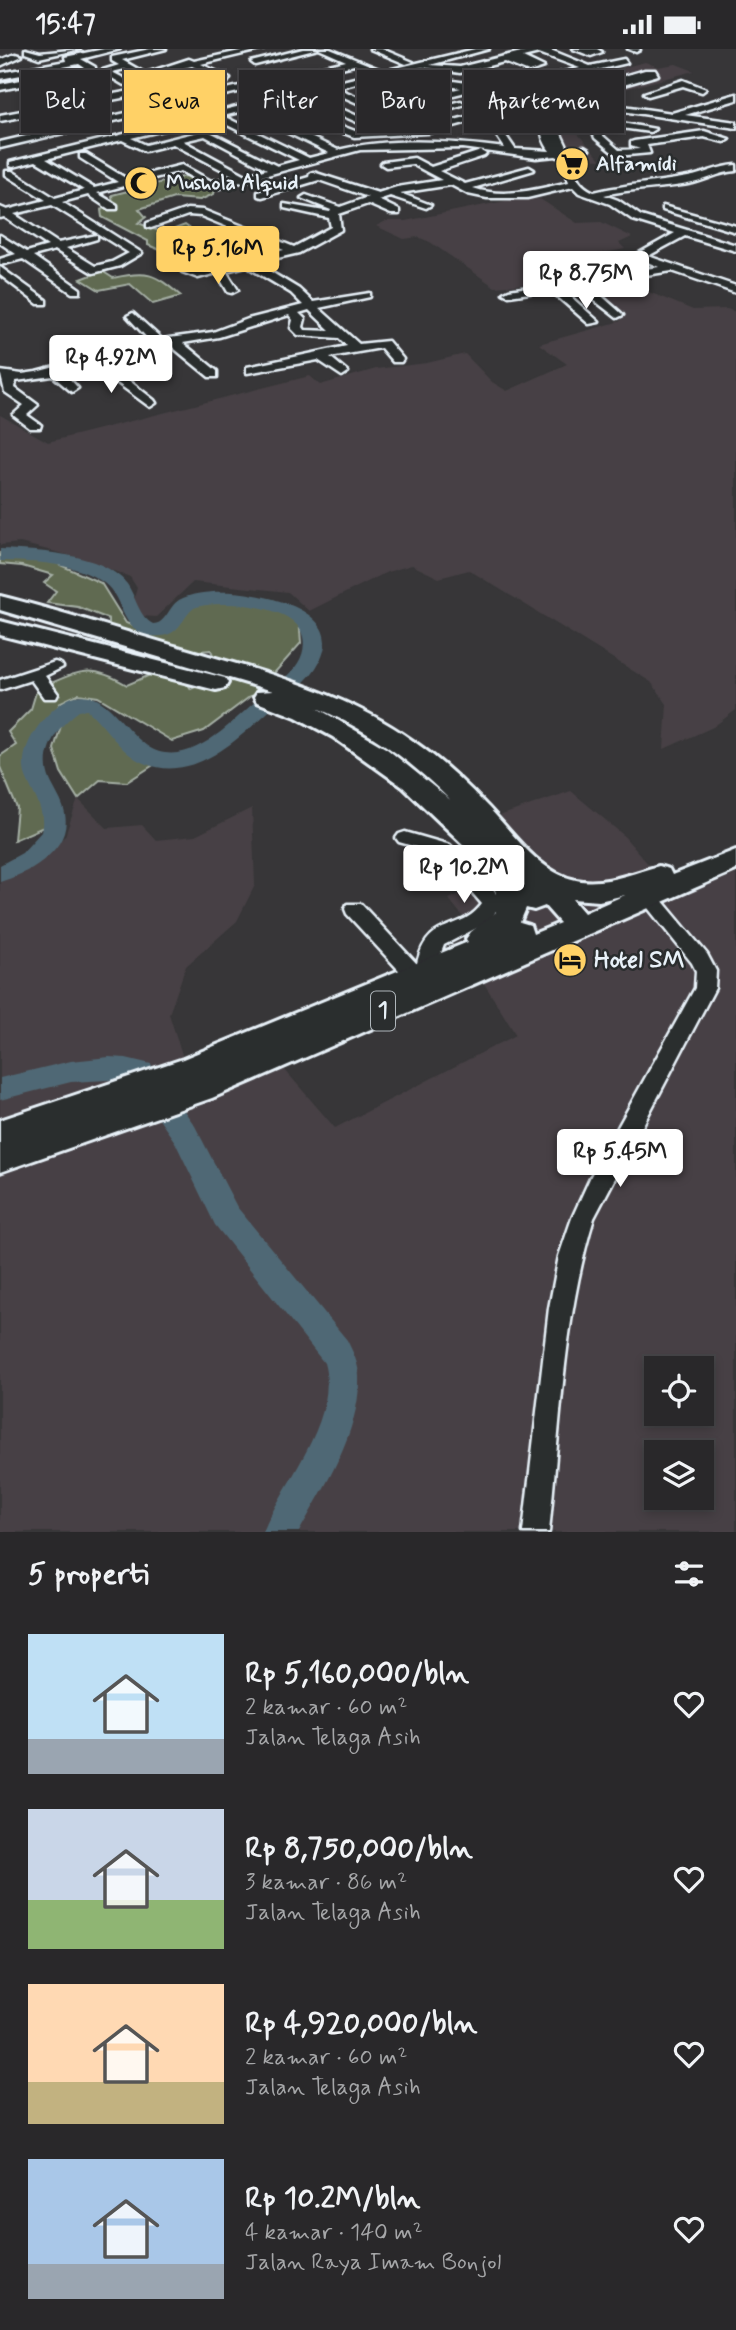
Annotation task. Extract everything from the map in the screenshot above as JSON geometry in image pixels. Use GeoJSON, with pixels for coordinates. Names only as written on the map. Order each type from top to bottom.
{"type":"FeatureCollection","features":[{"type":"Feature","properties":{"kind":"highway"},"geometry":{"type":"LineString","coordinates":[[0,603],[234,679],[272,699],[307,704],[358,718],[406,748],[436,773],[566,923]]}},
{"type":"Feature","properties":{"kind":"highway"},"geometry":{"type":"LineString","coordinates":[[0,628],[234,679]]}},
{"type":"Feature","properties":{"kind":"highway","name":"1"},"geometry":{"type":"LineString","coordinates":[[654,887],[736,845]]}},
{"type":"Feature","properties":{"kind":"highway"},"geometry":{"type":"LineString","coordinates":[[509,859],[571,892],[654,887]]}},
{"type":"Feature","properties":{"kind":"highway"},"geometry":{"type":"LineString","coordinates":[[427,970],[500,927],[508,918],[513,896],[509,859]]}},
{"type":"Feature","properties":{"kind":"highway","name":"1"},"geometry":{"type":"LineString","coordinates":[[0,1158],[124,1105],[198,1079],[654,887],[736,859]]}},
{"type":"Feature","properties":{"kind":"highway","name":"1"},"geometry":{"type":"LineString","coordinates":[[198,1079],[427,970],[566,923]]}},
{"type":"Feature","properties":{"kind":"highway","name":"1"},"geometry":{"type":"LineString","coordinates":[[0,1133],[124,1105]]}},
{"type":"Feature","properties":{"kind":"street"},"geometry":{"type":"LineString","coordinates":[[9,60],[21,52],[32,50],[39,56],[76,56],[162,49]]}},
{"type":"Feature","properties":{"kind":"street"},"geometry":{"type":"LineString","coordinates":[[170,70],[260,49]]}},
{"type":"Feature","properties":{"kind":"street"},"geometry":{"type":"LineString","coordinates":[[255,62],[314,49]]}},
{"type":"Feature","properties":{"kind":"street"},"geometry":{"type":"LineString","coordinates":[[323,49],[375,70]]}},
{"type":"Feature","properties":{"kind":"street"},"geometry":{"type":"LineString","coordinates":[[374,49],[412,64],[457,71],[540,49],[591,69]]}},
{"type":"Feature","properties":{"kind":"street"},"geometry":{"type":"LineString","coordinates":[[388,70],[465,49]]}},
{"type":"Feature","properties":{"kind":"street"},"geometry":{"type":"LineString","coordinates":[[412,64],[485,49]]}},
{"type":"Feature","properties":{"kind":"street"},"geometry":{"type":"LineString","coordinates":[[577,49],[591,54],[598,52],[589,49]]}},
{"type":"Feature","properties":{"kind":"street"},"geometry":{"type":"LineString","coordinates":[[198,51],[176,56],[206,70]]}},
{"type":"Feature","properties":{"kind":"street"},"geometry":{"type":"LineString","coordinates":[[339,55],[357,51]]}},
{"type":"Feature","properties":{"kind":"street"},"geometry":{"type":"LineString","coordinates":[[96,64],[116,54]]}},
{"type":"Feature","properties":{"kind":"street"},"geometry":{"type":"LineString","coordinates":[[116,54],[126,66],[135,70]]}},
{"type":"Feature","properties":{"kind":"street"},"geometry":{"type":"LineString","coordinates":[[238,54],[271,70]]}},
{"type":"Feature","properties":{"kind":"street"},"geometry":{"type":"LineString","coordinates":[[34,70],[50,67],[76,56]]}},
{"type":"Feature","properties":{"kind":"street"},"geometry":{"type":"LineString","coordinates":[[76,56],[92,69],[88,70]]}},
{"type":"Feature","properties":{"kind":"street"},"geometry":{"type":"LineString","coordinates":[[505,59],[529,69],[540,67],[515,56]]}},
{"type":"Feature","properties":{"kind":"street"},"geometry":{"type":"LineString","coordinates":[[147,63],[166,58]]}},
{"type":"Feature","properties":{"kind":"street"},"geometry":{"type":"LineString","coordinates":[[587,70],[624,61]]}},
{"type":"Feature","properties":{"kind":"street"},"geometry":{"type":"LineString","coordinates":[[225,92],[355,62]]}},
{"type":"Feature","properties":{"kind":"street"},"geometry":{"type":"LineString","coordinates":[[480,65],[492,70]]}},
{"type":"Feature","properties":{"kind":"street"},"geometry":{"type":"LineString","coordinates":[[124,82],[104,71],[126,66]]}},
{"type":"Feature","properties":{"kind":"street"},"geometry":{"type":"LineString","coordinates":[[0,76],[21,72]]}},
{"type":"Feature","properties":{"kind":"street"},"geometry":{"type":"LineString","coordinates":[[648,72],[655,73],[554,100],[648,72]]}},
{"type":"Feature","properties":{"kind":"street"},"geometry":{"type":"LineString","coordinates":[[226,80],[238,78]]}},
{"type":"Feature","properties":{"kind":"street"},"geometry":{"type":"LineString","coordinates":[[225,110],[357,78]]}},
{"type":"Feature","properties":{"kind":"street"},"geometry":{"type":"LineString","coordinates":[[122,95],[107,85],[124,82]]}},
{"type":"Feature","properties":{"kind":"street"},"geometry":{"type":"LineString","coordinates":[[0,88],[21,85]]}},
{"type":"Feature","properties":{"kind":"street"},"geometry":{"type":"LineString","coordinates":[[0,88],[21,86]]}},
{"type":"Feature","properties":{"kind":"street"},"geometry":{"type":"LineString","coordinates":[[671,86],[648,93],[671,101]]}},
{"type":"Feature","properties":{"kind":"street"},"geometry":{"type":"LineString","coordinates":[[13,87],[21,100]]}},
{"type":"Feature","properties":{"kind":"street"},"geometry":{"type":"LineString","coordinates":[[110,97],[122,95]]}},
{"type":"Feature","properties":{"kind":"street"},"geometry":{"type":"LineString","coordinates":[[624,100],[665,116],[736,97]]}},
{"type":"Feature","properties":{"kind":"street"},"geometry":{"type":"LineString","coordinates":[[450,99],[461,104],[450,107]]}},
{"type":"Feature","properties":{"kind":"street"},"geometry":{"type":"LineString","coordinates":[[725,100],[736,105]]}},
{"type":"Feature","properties":{"kind":"street"},"geometry":{"type":"LineString","coordinates":[[682,105],[719,111],[736,105]]}},
{"type":"Feature","properties":{"kind":"street"},"geometry":{"type":"LineString","coordinates":[[3,115],[21,112]]}},
{"type":"Feature","properties":{"kind":"street"},"geometry":{"type":"LineString","coordinates":[[343,113],[357,119]]}},
{"type":"Feature","properties":{"kind":"street"},"geometry":{"type":"LineString","coordinates":[[665,116],[665,127],[693,121],[736,125]]}},
{"type":"Feature","properties":{"kind":"street"},"geometry":{"type":"LineString","coordinates":[[343,119],[352,117]]}},
{"type":"Feature","properties":{"kind":"street"},"geometry":{"type":"LineString","coordinates":[[225,120],[308,161]]}},
{"type":"Feature","properties":{"kind":"street"},"geometry":{"type":"LineString","coordinates":[[654,128],[596,120],[593,123],[597,135],[620,153],[647,151],[640,143],[704,134],[724,139]]}},
{"type":"Feature","properties":{"kind":"street"},"geometry":{"type":"LineString","coordinates":[[0,134],[21,129]]}},
{"type":"Feature","properties":{"kind":"street"},"geometry":{"type":"LineString","coordinates":[[110,130],[144,148],[206,133],[276,170]]}},
{"type":"Feature","properties":{"kind":"street"},"geometry":{"type":"LineString","coordinates":[[343,131],[351,134],[390,133]]}},
{"type":"Feature","properties":{"kind":"street"},"geometry":{"type":"LineString","coordinates":[[0,145],[52,133]]}},
{"type":"Feature","properties":{"kind":"street"},"geometry":{"type":"LineString","coordinates":[[6,173],[8,159],[127,133]]}},
{"type":"Feature","properties":{"kind":"street"},"geometry":{"type":"LineString","coordinates":[[295,133],[337,153]]}},
{"type":"Feature","properties":{"kind":"street"},"geometry":{"type":"LineString","coordinates":[[432,133],[444,141]]}},
{"type":"Feature","properties":{"kind":"street"},"geometry":{"type":"LineString","coordinates":[[499,133],[512,152]]}},
{"type":"Feature","properties":{"kind":"street"},"geometry":{"type":"LineString","coordinates":[[553,133],[575,184],[592,195],[614,202],[633,216],[736,247]]}},
{"type":"Feature","properties":{"kind":"street"},"geometry":{"type":"LineString","coordinates":[[6,173],[38,157],[119,135]]}},
{"type":"Feature","properties":{"kind":"street"},"geometry":{"type":"LineString","coordinates":[[176,141],[246,179]]}},
{"type":"Feature","properties":{"kind":"street"},"geometry":{"type":"LineString","coordinates":[[171,162],[212,185],[246,179],[367,147],[444,141],[531,155],[563,155],[584,151]]}},
{"type":"Feature","properties":{"kind":"street"},"geometry":{"type":"LineString","coordinates":[[596,149],[611,146]]}},
{"type":"Feature","properties":{"kind":"street"},"geometry":{"type":"LineString","coordinates":[[386,164],[419,163],[444,156],[432,149]]}},
{"type":"Feature","properties":{"kind":"street"},"geometry":{"type":"LineString","coordinates":[[431,170],[481,153]]}},
{"type":"Feature","properties":{"kind":"street"},"geometry":{"type":"LineString","coordinates":[[83,156],[125,182]]}},
{"type":"Feature","properties":{"kind":"street"},"geometry":{"type":"LineString","coordinates":[[38,157],[113,207]]}},
{"type":"Feature","properties":{"kind":"street"},"geometry":{"type":"LineString","coordinates":[[419,163],[458,185],[483,195],[522,195],[575,184]]}},
{"type":"Feature","properties":{"kind":"street"},"geometry":{"type":"LineString","coordinates":[[2,213],[182,168]]}},
{"type":"Feature","properties":{"kind":"street"},"geometry":{"type":"LineString","coordinates":[[592,195],[638,185],[692,180],[719,169],[736,168]]}},
{"type":"Feature","properties":{"kind":"street"},"geometry":{"type":"LineString","coordinates":[[288,206],[337,213],[391,193],[458,185],[529,170]]}},
{"type":"Feature","properties":{"kind":"street"},"geometry":{"type":"LineString","coordinates":[[6,173],[93,237],[128,258]]}},
{"type":"Feature","properties":{"kind":"street"},"geometry":{"type":"LineString","coordinates":[[262,194],[316,176],[337,185],[352,186],[395,212]]}},
{"type":"Feature","properties":{"kind":"street"},"geometry":{"type":"LineString","coordinates":[[627,179],[638,185]]}},
{"type":"Feature","properties":{"kind":"street"},"geometry":{"type":"LineString","coordinates":[[391,193],[426,205]]}},
{"type":"Feature","properties":{"kind":"street"},"geometry":{"type":"LineString","coordinates":[[306,198],[337,213]]}},
{"type":"Feature","properties":{"kind":"street"},"geometry":{"type":"LineString","coordinates":[[2,213],[95,271],[137,253],[47,203]]}},
{"type":"Feature","properties":{"kind":"street"},"geometry":{"type":"LineString","coordinates":[[667,208],[736,229]]}},
{"type":"Feature","properties":{"kind":"street"},"geometry":{"type":"LineString","coordinates":[[152,225],[187,212],[203,213],[295,251]]}},
{"type":"Feature","properties":{"kind":"street"},"geometry":{"type":"LineString","coordinates":[[187,272],[198,275],[295,251],[337,228],[337,213]]}},
{"type":"Feature","properties":{"kind":"street"},"geometry":{"type":"LineString","coordinates":[[716,223],[639,256],[736,290]]}},
{"type":"Feature","properties":{"kind":"street"},"geometry":{"type":"LineString","coordinates":[[0,262],[93,237]]}},
{"type":"Feature","properties":{"kind":"street"},"geometry":{"type":"LineString","coordinates":[[0,238],[76,291]]}},
{"type":"Feature","properties":{"kind":"street"},"geometry":{"type":"LineString","coordinates":[[232,238],[263,257]]}},
{"type":"Feature","properties":{"kind":"street"},"geometry":{"type":"LineString","coordinates":[[251,261],[250,264],[255,269],[295,291],[344,335],[367,361]]}},
{"type":"Feature","properties":{"kind":"street"},"geometry":{"type":"LineString","coordinates":[[219,268],[232,291]]}},
{"type":"Feature","properties":{"kind":"street"},"geometry":{"type":"LineString","coordinates":[[509,293],[673,268]]}},
{"type":"Feature","properties":{"kind":"street"},"geometry":{"type":"LineString","coordinates":[[0,269],[29,291]]}},
{"type":"Feature","properties":{"kind":"street"},"geometry":{"type":"LineString","coordinates":[[578,282],[617,315]]}},
{"type":"Feature","properties":{"kind":"street"},"geometry":{"type":"LineString","coordinates":[[552,286],[593,322]]}},
{"type":"Feature","properties":{"kind":"street"},"geometry":{"type":"LineString","coordinates":[[36,425],[19,414],[32,405],[12,392],[4,381],[28,378],[166,342],[215,335],[252,321],[366,295]]}},
{"type":"Feature","properties":{"kind":"street"},"geometry":{"type":"LineString","coordinates":[[291,311],[299,319],[297,328],[302,333],[319,336],[344,335]]}},
{"type":"Feature","properties":{"kind":"street"},"geometry":{"type":"LineString","coordinates":[[133,316],[213,374]]}},
{"type":"Feature","properties":{"kind":"street"},"geometry":{"type":"LineString","coordinates":[[251,370],[384,344],[397,359]]}},
{"type":"Feature","properties":{"kind":"street"},"geometry":{"type":"LineString","coordinates":[[320,355],[342,372]]}},
{"type":"Feature","properties":{"kind":"street"},"geometry":{"type":"LineString","coordinates":[[95,360],[150,403]]}},
{"type":"Feature","properties":{"kind":"street"},"geometry":{"type":"LineString","coordinates":[[54,371],[72,388]]}},
{"type":"Feature","properties":{"kind":"street"},"geometry":{"type":"LineString","coordinates":[[0,685],[55,667]]}},
{"type":"Feature","properties":{"kind":"street"},"geometry":{"type":"LineString","coordinates":[[34,674],[50,694]]}},
{"type":"Feature","properties":{"kind":"street"},"geometry":{"type":"LineString","coordinates":[[405,838],[444,849],[487,895],[492,904],[480,920],[437,940],[430,951],[427,970]]}},
{"type":"Feature","properties":{"kind":"street"},"geometry":{"type":"LineString","coordinates":[[536,1532],[561,1308],[571,1256],[583,1217],[705,988],[706,971],[654,887]]}},
{"type":"Feature","properties":{"kind":"street"},"geometry":{"type":"LineString","coordinates":[[354,909],[427,970]]}},
{"type":"Feature","properties":{"kind":"shaded area"},"geometry":{"type":"Polygon","coordinates":[[[645,62],[658,67],[676,64],[694,71],[624,89],[624,70],[614,70],[645,62]]]}},
{"type":"Feature","properties":{"kind":"shaded area"},"geometry":{"type":"Polygon","coordinates":[[[539,133],[577,133],[601,160],[559,158],[539,133]]]}},
{"type":"Feature","properties":{"kind":"shaded area"},"geometry":{"type":"Polygon","coordinates":[[[540,199],[577,223],[601,222],[632,237],[619,243],[625,249],[553,262],[585,280],[612,277],[693,310],[727,309],[736,312],[736,710],[713,727],[664,749],[667,704],[651,682],[469,570],[439,578],[412,565],[387,572],[309,611],[288,592],[193,582],[156,617],[142,616],[132,605],[137,588],[130,577],[76,557],[20,543],[0,545],[0,415],[48,442],[310,376],[320,385],[376,369],[427,363],[465,354],[492,382],[507,391],[567,364],[539,344],[621,321],[573,280],[495,287],[430,242],[418,237],[404,239],[376,226],[386,221],[405,221],[510,200],[540,199]]]}},
{"type":"Feature","properties":{"kind":"shaded area"},"geometry":{"type":"Polygon","coordinates":[[[571,791],[622,834],[677,897],[736,874],[736,1532],[0,1532],[0,875],[43,856],[65,836],[78,799],[107,828],[142,825],[156,840],[195,836],[252,808],[255,885],[237,921],[186,966],[169,1014],[194,1092],[278,1062],[335,1128],[516,1035],[474,967],[494,956],[449,899],[506,872],[465,828],[571,791]]]}},
{"type":"Feature","properties":{"kind":"green space"},"geometry":{"type":"Polygon","coordinates":[[[190,175],[216,185],[214,194],[200,200],[174,198],[139,209],[146,217],[138,223],[164,233],[185,225],[224,252],[209,259],[194,250],[172,255],[148,245],[148,241],[102,217],[101,210],[113,205],[112,195],[190,175]]]}},
{"type":"Feature","properties":{"kind":"green space"},"geometry":{"type":"Polygon","coordinates":[[[102,271],[113,278],[134,274],[150,275],[181,296],[153,304],[130,284],[99,290],[81,279],[102,271]]]}},
{"type":"Feature","properties":{"kind":"green space"},"geometry":{"type":"Polygon","coordinates":[[[0,553],[47,559],[101,583],[126,623],[140,629],[160,630],[178,624],[193,602],[217,596],[275,601],[299,618],[301,643],[260,689],[204,731],[172,741],[98,697],[78,694],[61,702],[36,742],[53,811],[46,826],[14,840],[17,808],[0,767],[0,756],[16,745],[8,732],[31,709],[37,689],[73,674],[91,671],[102,673],[127,685],[171,666],[183,676],[191,689],[222,676],[211,650],[150,655],[109,640],[109,619],[78,607],[47,603],[56,591],[44,583],[53,575],[22,566],[0,564],[0,553]]]}},
{"type":"Feature","properties":{"kind":"green space"},"geometry":{"type":"Polygon","coordinates":[[[93,705],[107,717],[128,745],[155,764],[127,782],[100,780],[78,799],[61,772],[54,749],[63,719],[75,707],[93,705]]]}},
{"type":"Feature","properties":{"kind":"waterway"},"geometry":{"type":"LineString","coordinates":[[0,555],[58,560],[100,572],[119,587],[136,620],[148,630],[163,630],[187,604],[198,600],[231,598],[268,604],[298,615],[310,628],[314,645],[309,662],[290,684],[224,739],[184,759],[169,761],[152,758],[138,750],[105,714],[94,706],[83,702],[64,711],[44,735],[35,763],[36,772],[53,811],[55,822],[52,832],[47,842],[30,859],[0,874]]}},
{"type":"Feature","properties":{"kind":"waterway"},"geometry":{"type":"LineString","coordinates":[[0,1089],[90,1069],[109,1067],[141,1072],[185,1134],[226,1216],[336,1350],[343,1376],[336,1417],[321,1457],[280,1532]]}},
{"type":"Feature","properties":{"kind":"place","name":"Alfamidi"},"geometry":{"type":"Point","coordinates":[572,164]}},
{"type":"Feature","properties":{"kind":"place","name":"Mushola Alquid"},"geometry":{"type":"Point","coordinates":[141,183]}},
{"type":"Feature","properties":{"kind":"place","name":"Hotel SM"},"geometry":{"type":"Point","coordinates":[570,960]}}]}
